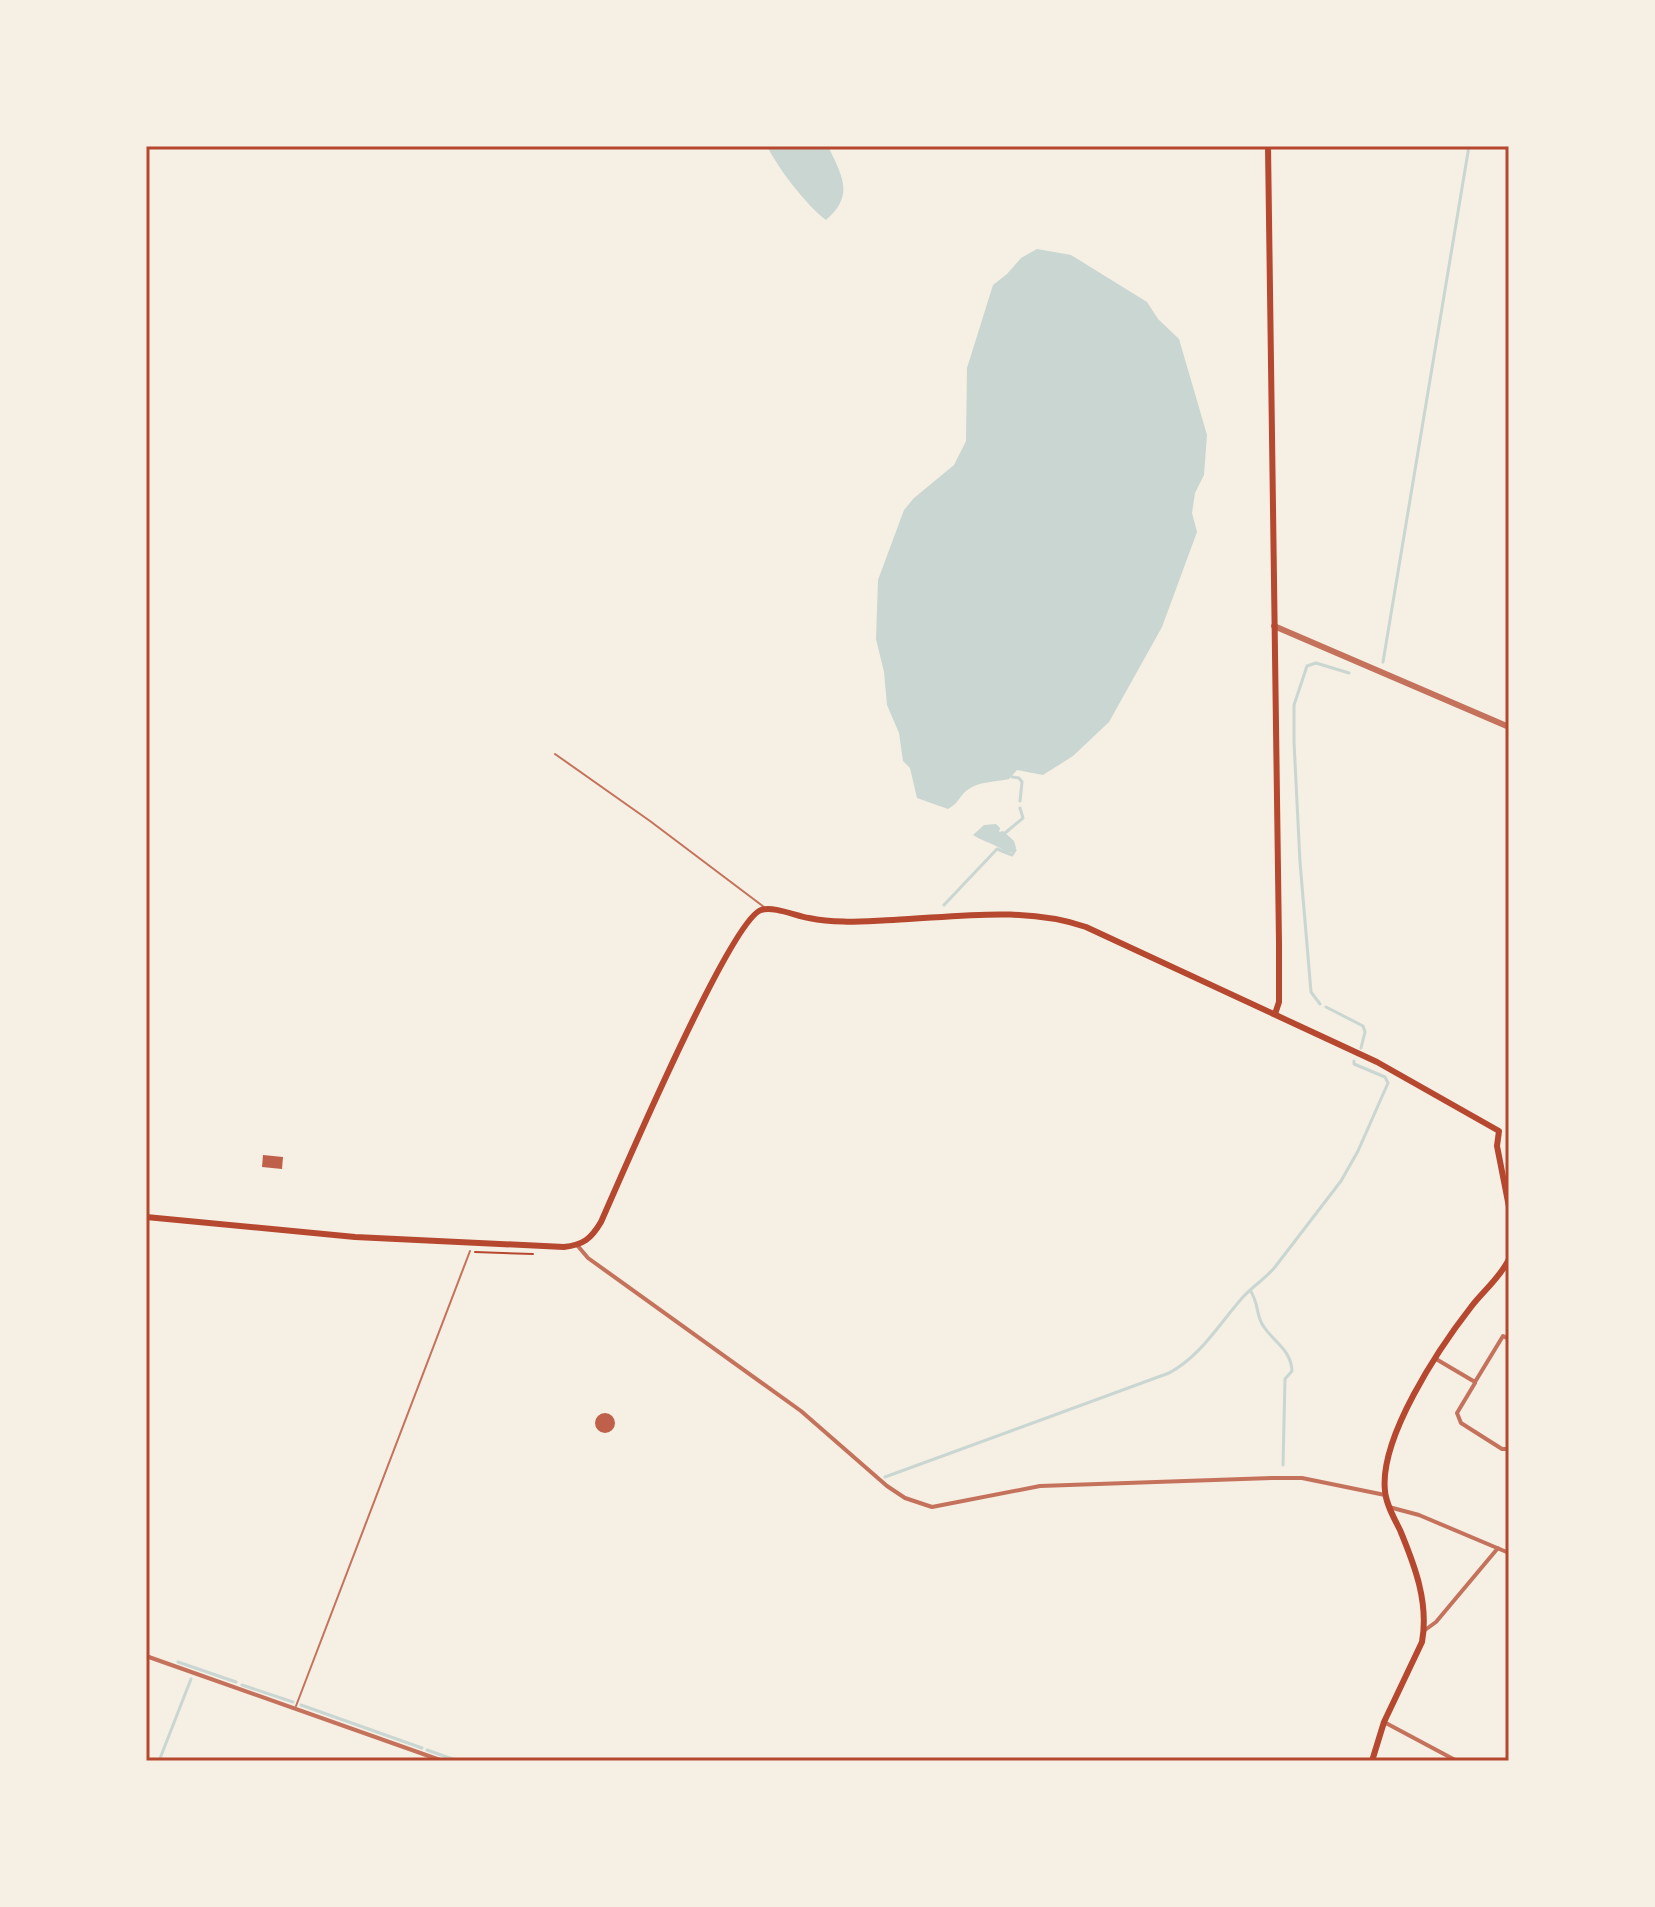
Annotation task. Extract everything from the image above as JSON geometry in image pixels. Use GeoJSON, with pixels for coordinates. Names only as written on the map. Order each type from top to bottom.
{"type":"FeatureCollection","features":[{"type":"Feature","properties":{"kind":"main road"},"geometry":{"type":"LineString","coordinates":[[1268,146],[1279,943],[1279,1002],[1275,1014]]}},
{"type":"Feature","properties":{"kind":"main road"},"geometry":{"type":"LineString","coordinates":[[146,1217],[355,1237],[577,1245],[589,1239],[601,1222],[713,979],[744,926],[755,914],[766,909],[828,922],[988,914],[1061,920],[1086,927],[1387,1067],[1499,1131],[1497,1146],[1509,1207]]}},
{"type":"Feature","properties":{"kind":"main road"},"geometry":{"type":"LineString","coordinates":[[1372,1761],[1384,1722],[1425,1630],[1422,1593],[1385,1495],[1384,1472],[1389,1447],[1399,1423],[1436,1359],[1469,1309],[1509,1259]]}},
{"type":"Feature","properties":{"kind":"street"},"geometry":{"type":"LineString","coordinates":[[1274,626],[1509,727]]}},
{"type":"Feature","properties":{"kind":"street"},"geometry":{"type":"LineString","coordinates":[[1499,1131],[1509,1134]]}},
{"type":"Feature","properties":{"kind":"street"},"geometry":{"type":"LineString","coordinates":[[577,1245],[588,1258],[801,1411],[887,1486],[918,1503],[932,1507],[1040,1486],[1272,1478],[1302,1478],[1385,1495]]}},
{"type":"Feature","properties":{"kind":"street"},"geometry":{"type":"LineString","coordinates":[[1509,1339],[1503,1336],[1457,1413],[1461,1423],[1502,1449],[1509,1449]]}},
{"type":"Feature","properties":{"kind":"street"},"geometry":{"type":"LineString","coordinates":[[1436,1359],[1475,1382]]}},
{"type":"Feature","properties":{"kind":"street"},"geometry":{"type":"LineString","coordinates":[[1389,1507],[1419,1515],[1509,1553]]}},
{"type":"Feature","properties":{"kind":"street"},"geometry":{"type":"LineString","coordinates":[[1425,1630],[1436,1622],[1498,1548]]}},
{"type":"Feature","properties":{"kind":"street"},"geometry":{"type":"LineString","coordinates":[[146,1656],[443,1761]]}},
{"type":"Feature","properties":{"kind":"street"},"geometry":{"type":"LineString","coordinates":[[1384,1722],[1457,1761]]}},
{"type":"Feature","properties":{"kind":"lane"},"geometry":{"type":"LineString","coordinates":[[555,754],[766,909]]}},
{"type":"Feature","properties":{"kind":"lane"},"geometry":{"type":"LineString","coordinates":[[296,1708],[470,1251]]}},
{"type":"Feature","properties":{"kind":"shaded area"},"geometry":{"type":"Polygon","coordinates":[[[767,146],[828,146],[841,176],[843,194],[841,202],[826,220],[793,186],[767,146]]]}},
{"type":"Feature","properties":{"kind":"shaded area"},"geometry":{"type":"Polygon","coordinates":[[[1037,249],[1071,255],[1147,302],[1158,319],[1179,339],[1207,435],[1204,475],[1195,493],[1192,513],[1197,532],[1162,627],[1109,722],[1073,756],[1043,775],[1017,770],[1009,779],[971,788],[948,809],[917,798],[910,768],[903,761],[899,733],[887,705],[884,672],[876,639],[878,580],[904,510],[954,465],[966,441],[967,368],[993,285],[1021,258],[1037,249]]]}},
{"type":"Feature","properties":{"kind":"shaded area"},"geometry":{"type":"Polygon","coordinates":[[[996,824],[999,832],[1003,831],[1014,841],[1016,848],[1013,852],[1008,853],[973,835],[984,825],[996,824]]]}},
{"type":"Feature","properties":{"kind":"building"},"geometry":{"type":"Polygon","coordinates":[[[263,1155],[283,1157],[282,1169],[262,1167],[263,1155]]]}},
{"type":"Feature","properties":{"kind":"building"},"geometry":{"type":"Polygon","coordinates":[[[605,1413],[612,1416],[615,1423],[612,1430],[605,1433],[598,1430],[595,1423],[598,1416],[605,1413]]]}},
{"type":"Feature","properties":{"kind":"waterway"},"geometry":{"type":"LineString","coordinates":[[1383,662],[1469,146]]}},
{"type":"Feature","properties":{"kind":"waterway"},"geometry":{"type":"LineString","coordinates":[[1320,1004],[1311,992],[1300,862],[1294,705],[1307,666],[1316,663],[1349,673]]}},
{"type":"Feature","properties":{"kind":"waterway"},"geometry":{"type":"LineString","coordinates":[[1012,777],[1022,782],[1020,801]]}},
{"type":"Feature","properties":{"kind":"waterway"},"geometry":{"type":"LineString","coordinates":[[1005,833],[1023,818],[1020,808]]}},
{"type":"Feature","properties":{"kind":"waterway"},"geometry":{"type":"LineString","coordinates":[[944,905],[997,849],[1012,855],[1015,850]]}},
{"type":"Feature","properties":{"kind":"waterway"},"geometry":{"type":"LineString","coordinates":[[1326,1007],[1363,1026],[1365,1032],[1361,1048]]}},
{"type":"Feature","properties":{"kind":"waterway"},"geometry":{"type":"LineString","coordinates":[[885,1477],[1169,1373],[1191,1358],[1243,1297],[1275,1267],[1341,1181],[1358,1151],[1388,1083],[1385,1077],[1354,1064],[1354,1061]]}},
{"type":"Feature","properties":{"kind":"waterway"},"geometry":{"type":"LineString","coordinates":[[1250,1290],[1261,1323],[1286,1352],[1291,1364],[1292,1371],[1285,1379],[1283,1465]]}},
{"type":"Feature","properties":{"kind":"waterway"},"geometry":{"type":"LineString","coordinates":[[178,1662],[236,1682]]}},
{"type":"Feature","properties":{"kind":"waterway"},"geometry":{"type":"LineString","coordinates":[[159,1761],[191,1679]]}},
{"type":"Feature","properties":{"kind":"waterway"},"geometry":{"type":"LineString","coordinates":[[242,1685],[293,1702]]}},
{"type":"Feature","properties":{"kind":"waterway"},"geometry":{"type":"LineString","coordinates":[[301,1705],[422,1748]]}},
{"type":"Feature","properties":{"kind":"waterway"},"geometry":{"type":"LineString","coordinates":[[427,1750],[458,1761]]}}]}
